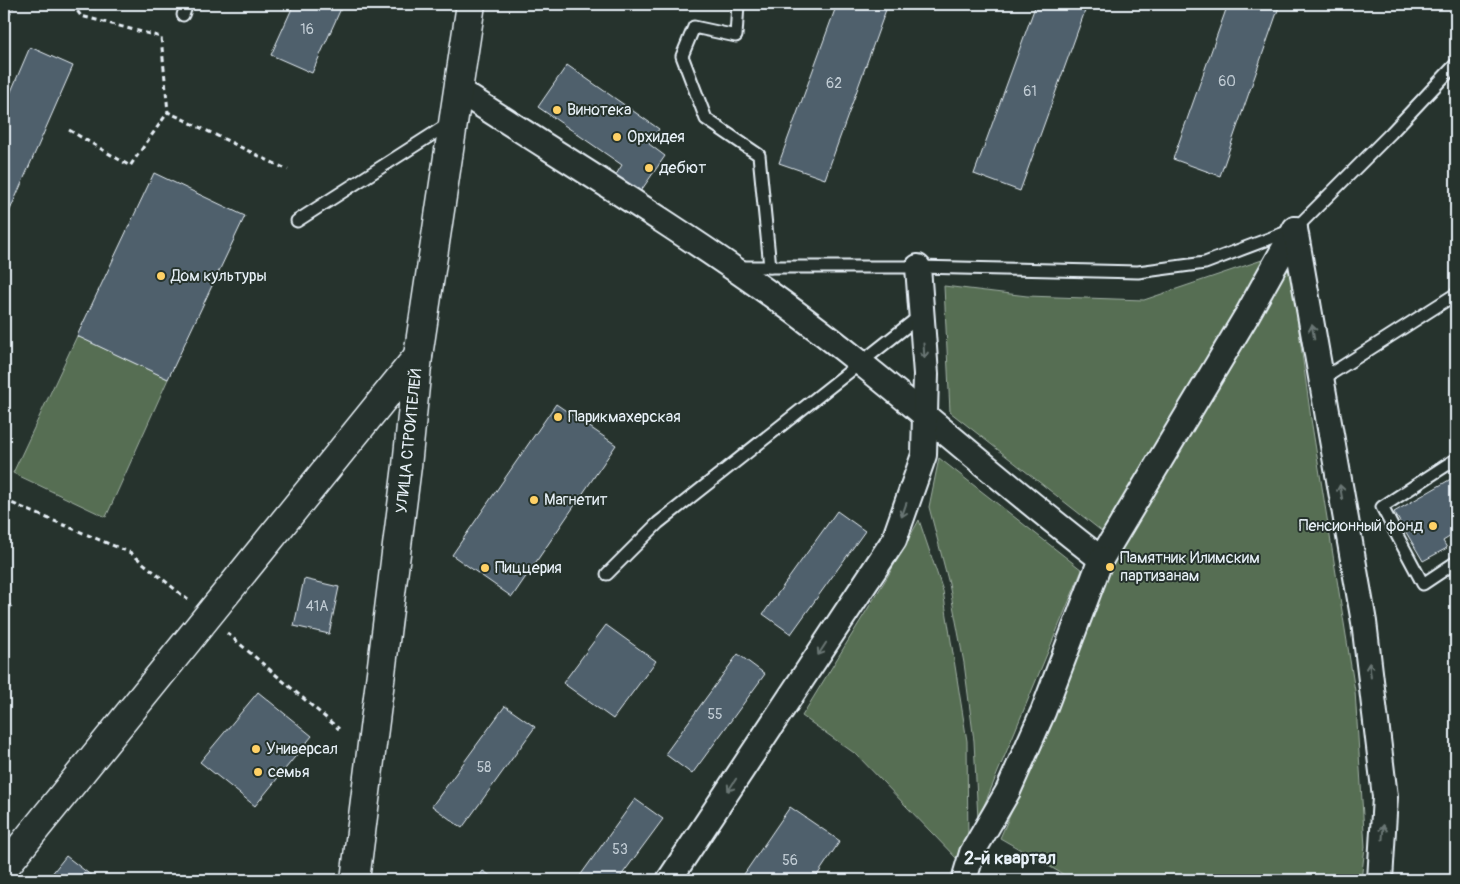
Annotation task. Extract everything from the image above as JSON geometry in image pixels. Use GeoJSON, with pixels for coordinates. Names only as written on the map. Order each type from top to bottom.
{"type":"FeatureCollection","features":[{"type":"Feature","properties":{"kind":"street","name":"УЛИЦА СТРОИТЕЛЕЙ"},"geometry":{"type":"LineString","coordinates":[[355,880],[406,476],[418,356],[471,4]]}},
{"type":"Feature","properties":{"kind":"street"},"geometry":{"type":"LineString","coordinates":[[458,90],[772,296],[860,363],[1101,559]]}},
{"type":"Feature","properties":{"kind":"street"},"geometry":{"type":"LineString","coordinates":[[1294,228],[1364,622],[1385,797],[1380,880]]}},
{"type":"Feature","properties":{"kind":"street"},"geometry":{"type":"LineString","coordinates":[[964,880],[972,853],[1008,791],[1043,712],[1101,559],[1247,315],[1294,228]]}},
{"type":"Feature","properties":{"kind":"street"},"geometry":{"type":"LineString","coordinates":[[670,880],[894,540],[924,454],[926,374],[918,267]]}},
{"type":"Feature","properties":{"kind":"street"},"geometry":{"type":"LineString","coordinates":[[4,868],[418,356]]}},
{"type":"Feature","properties":{"kind":"lane"},"geometry":{"type":"LineString","coordinates":[[738,4],[736,36],[694,27],[682,56],[706,119],[759,155],[770,267]]}},
{"type":"Feature","properties":{"kind":"lane"},"geometry":{"type":"LineString","coordinates":[[730,267],[918,267],[1138,272],[1205,263],[1294,228],[1391,133],[1456,64]]}},
{"type":"Feature","properties":{"kind":"lane"},"geometry":{"type":"LineString","coordinates":[[297,221],[453,121]]}},
{"type":"Feature","properties":{"kind":"lane"},"geometry":{"type":"LineString","coordinates":[[1321,380],[1456,294]]}},
{"type":"Feature","properties":{"kind":"lane"},"geometry":{"type":"LineString","coordinates":[[607,574],[658,524],[921,315]]}},
{"type":"Feature","properties":{"kind":"lane"},"geometry":{"type":"LineString","coordinates":[[1456,458],[1382,507],[1424,584],[1456,562]]}},
{"type":"Feature","properties":{"kind":"path"},"geometry":{"type":"LineString","coordinates":[[4,24],[14,4]]}},
{"type":"Feature","properties":{"kind":"path"},"geometry":{"type":"LineString","coordinates":[[69,130],[130,166],[168,112],[161,37],[82,16],[72,4]]}},
{"type":"Feature","properties":{"kind":"path"},"geometry":{"type":"LineString","coordinates":[[168,112],[288,170]]}},
{"type":"Feature","properties":{"kind":"path"},"geometry":{"type":"LineString","coordinates":[[4,500],[132,553],[339,729]]}},
{"type":"Feature","properties":{"kind":"green space"},"geometry":{"type":"Polygon","coordinates":[[[1268,258],[1104,533],[950,412],[944,286],[1027,296],[1144,300],[1268,258]]]}},
{"type":"Feature","properties":{"kind":"green space"},"geometry":{"type":"Polygon","coordinates":[[[1289,259],[1311,419],[1355,691],[1365,847],[1361,880],[1073,880],[1000,838],[1050,724],[1111,557],[1289,259]]]}},
{"type":"Feature","properties":{"kind":"green space"},"geometry":{"type":"Polygon","coordinates":[[[77,336],[168,379],[106,517],[13,473],[77,336]]]}},
{"type":"Feature","properties":{"kind":"green space"},"geometry":{"type":"Polygon","coordinates":[[[939,458],[1082,570],[978,820],[974,741],[964,663],[949,584],[929,507],[939,458]]]}},
{"type":"Feature","properties":{"kind":"green space"},"geometry":{"type":"Polygon","coordinates":[[[919,520],[943,591],[967,741],[968,844],[957,859],[857,755],[802,716],[889,574],[919,520]]]}},
{"type":"Feature","properties":{"kind":"building"},"geometry":{"type":"Polygon","coordinates":[[[294,4],[343,4],[312,73],[271,55],[294,4]]]}},
{"type":"Feature","properties":{"kind":"building"},"geometry":{"type":"Polygon","coordinates":[[[837,4],[888,4],[825,179],[779,163],[837,4]]]}},
{"type":"Feature","properties":{"kind":"building"},"geometry":{"type":"Polygon","coordinates":[[[1036,4],[1075,4],[1086,8],[1020,191],[974,174],[1036,4]]]}},
{"type":"Feature","properties":{"kind":"building"},"geometry":{"type":"Polygon","coordinates":[[[1228,4],[1280,4],[1220,176],[1173,159],[1228,4]]]}},
{"type":"Feature","properties":{"kind":"building"},"geometry":{"type":"Polygon","coordinates":[[[30,47],[73,66],[10,210],[4,207],[4,108],[30,47]]]}},
{"type":"Feature","properties":{"kind":"building","name":"Орхидея"},"geometry":{"type":"Polygon","coordinates":[[[567,65],[659,129],[649,144],[665,156],[638,195],[614,178],[622,165],[538,107],[567,65]]]}},
{"type":"Feature","properties":{"kind":"building","name":"Дом культуры"},"geometry":{"type":"Polygon","coordinates":[[[154,173],[245,216],[168,379],[77,336],[154,173]]]}},
{"type":"Feature","properties":{"kind":"building","name":"Магнетит"},"geometry":{"type":"Polygon","coordinates":[[[556,404],[616,445],[512,597],[452,555],[556,404]]]}},
{"type":"Feature","properties":{"kind":"building"},"geometry":{"type":"Polygon","coordinates":[[[1456,476],[1456,533],[1443,541],[1447,548],[1423,561],[1394,512],[1456,476]]]}},
{"type":"Feature","properties":{"kind":"building"},"geometry":{"type":"Polygon","coordinates":[[[837,511],[865,531],[791,634],[763,614],[837,511]]]}},
{"type":"Feature","properties":{"kind":"building"},"geometry":{"type":"Polygon","coordinates":[[[304,579],[339,587],[329,634],[294,626],[304,579]]]}},
{"type":"Feature","properties":{"kind":"building"},"geometry":{"type":"Polygon","coordinates":[[[4,600],[12,606],[4,617],[4,600]]]}},
{"type":"Feature","properties":{"kind":"building"},"geometry":{"type":"Polygon","coordinates":[[[606,625],[656,661],[613,719],[563,683],[606,625]]]}},
{"type":"Feature","properties":{"kind":"building"},"geometry":{"type":"Polygon","coordinates":[[[738,654],[765,674],[692,774],[665,754],[738,654]]]}},
{"type":"Feature","properties":{"kind":"building","name":"Универсал"},"geometry":{"type":"Polygon","coordinates":[[[258,692],[312,736],[255,806],[200,762],[258,692]]]}},
{"type":"Feature","properties":{"kind":"building"},"geometry":{"type":"Polygon","coordinates":[[[505,706],[535,727],[462,828],[432,806],[505,706]]]}},
{"type":"Feature","properties":{"kind":"building"},"geometry":{"type":"Polygon","coordinates":[[[635,799],[663,819],[618,880],[577,880],[635,799]]]}},
{"type":"Feature","properties":{"kind":"building"},"geometry":{"type":"Polygon","coordinates":[[[790,807],[840,841],[814,880],[740,880],[790,807]]]}},
{"type":"Feature","properties":{"kind":"building"},"geometry":{"type":"Polygon","coordinates":[[[66,856],[97,880],[47,880],[66,856]]]}},
{"type":"Feature","properties":{"kind":"building"},"geometry":{"type":"Polygon","coordinates":[[[483,871],[497,880],[476,880],[483,871]]]}},
{"type":"Feature","properties":{"kind":"place","name":"Винотека"},"geometry":{"type":"Point","coordinates":[557,110]}},
{"type":"Feature","properties":{"kind":"place","name":"Орхидея"},"geometry":{"type":"Point","coordinates":[617,137]}},
{"type":"Feature","properties":{"kind":"place","name":"дебют"},"geometry":{"type":"Point","coordinates":[649,168]}},
{"type":"Feature","properties":{"kind":"place","name":"Дом культуры"},"geometry":{"type":"Point","coordinates":[161,276]}},
{"type":"Feature","properties":{"kind":"place","name":"Парикмахерская"},"geometry":{"type":"Point","coordinates":[558,417]}},
{"type":"Feature","properties":{"kind":"place","name":"Магнетит"},"geometry":{"type":"Point","coordinates":[534,500]}},
{"type":"Feature","properties":{"kind":"place","name":"Пенсионный фонд"},"geometry":{"type":"Point","coordinates":[1433,526]}},
{"type":"Feature","properties":{"kind":"place","name":"Памятник Илимским партизанам"},"geometry":{"type":"Point","coordinates":[1110,567]}},
{"type":"Feature","properties":{"kind":"place","name":"Пиццерия"},"geometry":{"type":"Point","coordinates":[485,568]}},
{"type":"Feature","properties":{"kind":"place","name":"Универсал"},"geometry":{"type":"Point","coordinates":[256,749]}},
{"type":"Feature","properties":{"kind":"place","name":"семья"},"geometry":{"type":"Point","coordinates":[258,772]}},
{"type":"Feature","properties":{"kind":"district","name":"2-й квартал"},"geometry":{"type":"Point","coordinates":[1010,858]}}]}
